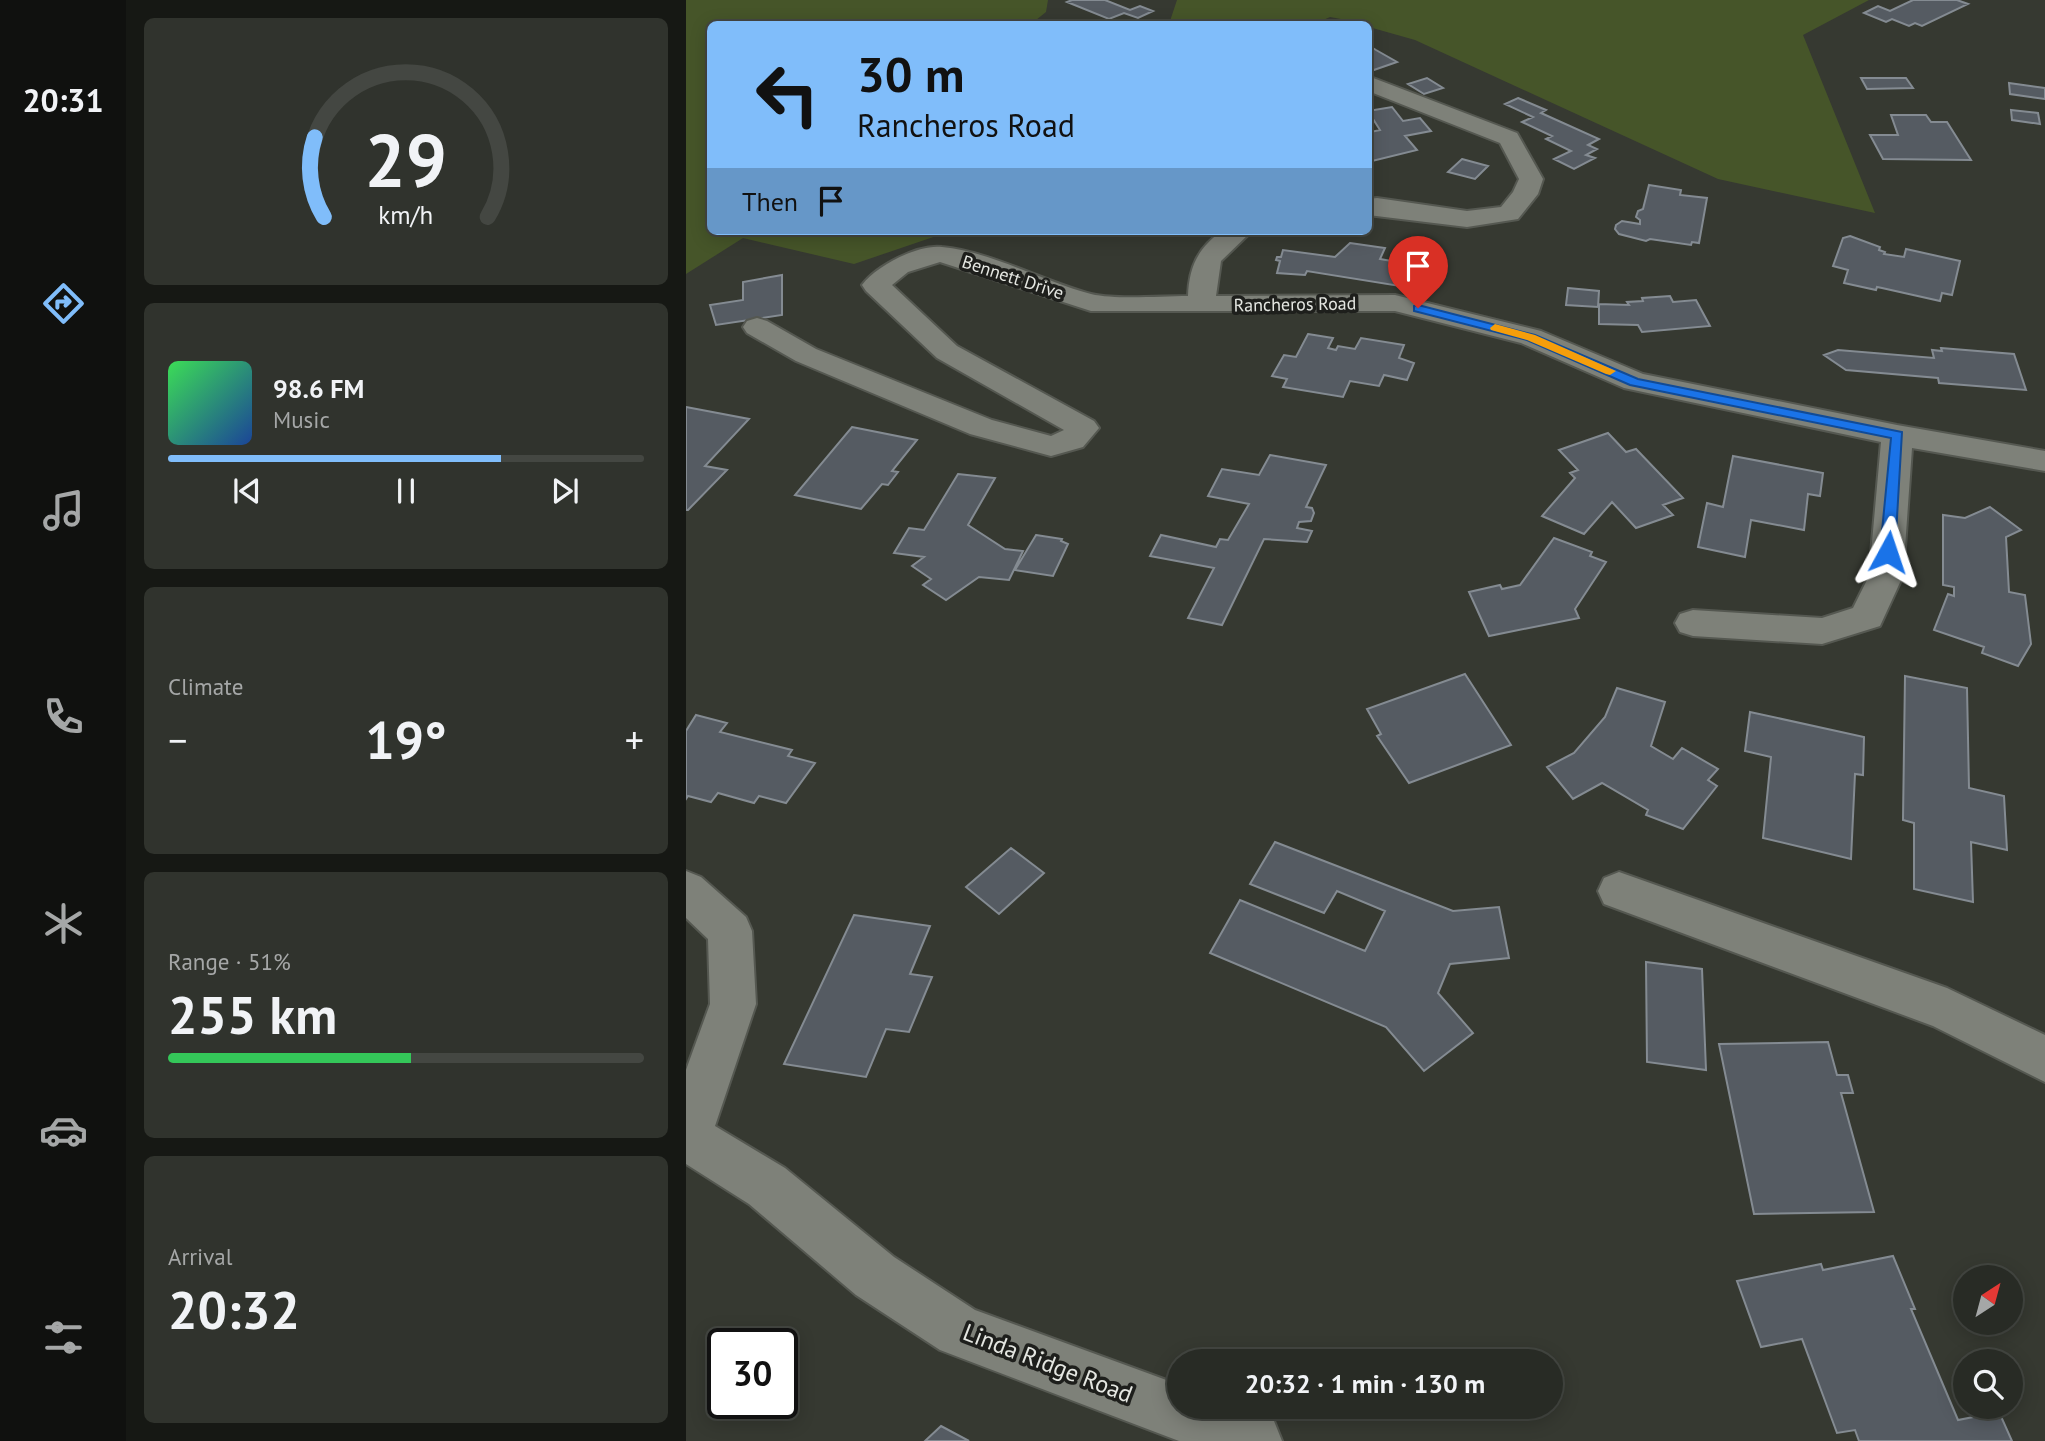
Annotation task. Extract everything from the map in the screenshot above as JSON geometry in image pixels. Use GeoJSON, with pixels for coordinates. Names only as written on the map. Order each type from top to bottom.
{"type":"FeatureCollection","features":[{"type":"Feature","properties":{"kind":"street"},"geometry":{"type":"LineString","coordinates":[[1372,85],[1509,138],[1531,179],[1525,194],[1508,214],[1467,219],[1372,206]]}},
{"type":"Feature","properties":{"kind":"street"},"geometry":{"type":"LineString","coordinates":[[1202,305],[1202,277],[1213,248],[1234,235]]}},
{"type":"Feature","properties":{"kind":"street","name":"Bennett Drive"},"geometry":{"type":"LineString","coordinates":[[757,327],[806,355],[981,427],[1051,446],[1072,440],[1083,428],[947,352],[876,285],[898,266],[940,254],[1091,303],[1202,305]]}},
{"type":"Feature","properties":{"kind":"street","name":"Rancheros Road"},"geometry":{"type":"LineString","coordinates":[[1202,305],[1395,303],[1531,337],[1635,382],[1897,435],[2045,461]]}},
{"type":"Feature","properties":{"kind":"street"},"geometry":{"type":"LineString","coordinates":[[1693,623],[1822,631],[1867,617],[1885,576],[1897,435]]}},
{"type":"Feature","properties":{"kind":"street","name":"Linda Ridge Road"},"geometry":{"type":"LineString","coordinates":[[686,890],[730,931],[733,1004],[686,1136],[767,1186],[875,1276],[959,1331],[1254,1441]]}},
{"type":"Feature","properties":{"kind":"street"},"geometry":{"type":"LineString","coordinates":[[1619,891],[1947,1010],[2045,1059]]}},
{"type":"Feature","properties":{"kind":"green space"},"geometry":{"type":"Polygon","coordinates":[[[686,0],[1048,0],[1046,12],[1035,21],[707,21],[707,235],[939,235],[854,264],[743,238],[686,274],[686,0]]]}},
{"type":"Feature","properties":{"kind":"green space"},"geometry":{"type":"Polygon","coordinates":[[[1177,0],[1869,0],[1803,35],[1875,213],[1718,179],[1415,40],[1372,28],[1372,21],[1330,17],[1321,21],[1170,21],[1177,0]]]}},
{"type":"Feature","properties":{"kind":"building"},"geometry":{"type":"Polygon","coordinates":[[[1105,0],[1130,10],[1140,6],[1153,11],[1138,18],[1124,13],[1109,19],[1067,2],[1105,0]]]}},
{"type":"Feature","properties":{"kind":"building"},"geometry":{"type":"Polygon","coordinates":[[[1913,0],[1957,0],[1968,4],[1922,26],[1915,23],[1909,26],[1892,19],[1886,22],[1864,13],[1878,6],[1890,11],[1913,0]]]}},
{"type":"Feature","properties":{"kind":"building"},"geometry":{"type":"Polygon","coordinates":[[[1372,48],[1376,50],[1397,62],[1372,71],[1372,48]]]}},
{"type":"Feature","properties":{"kind":"building"},"geometry":{"type":"Polygon","coordinates":[[[1427,78],[1443,88],[1424,94],[1408,84],[1427,78]]]}},
{"type":"Feature","properties":{"kind":"building"},"geometry":{"type":"Polygon","coordinates":[[[1861,78],[1906,78],[1913,88],[1867,89],[1861,78]]]}},
{"type":"Feature","properties":{"kind":"building"},"geometry":{"type":"Polygon","coordinates":[[[2009,83],[2045,88],[2045,99],[2010,94],[2009,83]]]}},
{"type":"Feature","properties":{"kind":"building"},"geometry":{"type":"Polygon","coordinates":[[[1518,98],[1546,110],[1541,113],[1599,139],[1588,145],[1597,149],[1586,155],[1595,158],[1574,169],[1554,159],[1571,151],[1546,139],[1552,136],[1522,122],[1533,117],[1505,104],[1518,98]]]}},
{"type":"Feature","properties":{"kind":"building"},"geometry":{"type":"Polygon","coordinates":[[[1392,107],[1403,121],[1420,118],[1431,131],[1405,136],[1417,150],[1372,161],[1372,132],[1380,130],[1372,117],[1372,110],[1392,107]]]}},
{"type":"Feature","properties":{"kind":"building"},"geometry":{"type":"Polygon","coordinates":[[[2011,110],[2038,113],[2040,124],[2012,120],[2011,110]]]}},
{"type":"Feature","properties":{"kind":"building"},"geometry":{"type":"Polygon","coordinates":[[[1891,115],[1926,115],[1931,122],[1947,122],[1971,160],[1883,159],[1870,135],[1898,135],[1891,115]]]}},
{"type":"Feature","properties":{"kind":"building"},"geometry":{"type":"Polygon","coordinates":[[[1462,159],[1488,166],[1475,179],[1448,172],[1462,159]]]}},
{"type":"Feature","properties":{"kind":"building"},"geometry":{"type":"Polygon","coordinates":[[[1649,185],[1681,190],[1680,195],[1707,198],[1699,243],[1692,242],[1691,245],[1650,239],[1646,241],[1619,234],[1615,229],[1622,221],[1640,224],[1636,217],[1638,211],[1643,209],[1649,185]]]}},
{"type":"Feature","properties":{"kind":"building"},"geometry":{"type":"Polygon","coordinates":[[[1850,236],[1880,247],[1879,250],[1885,252],[1884,254],[1904,257],[1906,249],[1960,261],[1952,295],[1942,293],[1940,301],[1877,287],[1876,290],[1844,283],[1848,270],[1833,266],[1843,238],[1850,236]]]}},
{"type":"Feature","properties":{"kind":"building"},"geometry":{"type":"Polygon","coordinates":[[[1350,243],[1385,248],[1380,259],[1415,265],[1410,276],[1417,277],[1412,288],[1307,271],[1305,275],[1277,273],[1280,261],[1276,260],[1281,257],[1283,250],[1335,257],[1350,243]]]}},
{"type":"Feature","properties":{"kind":"building"},"geometry":{"type":"Polygon","coordinates":[[[782,275],[782,315],[716,325],[710,305],[743,300],[743,282],[782,275]]]}},
{"type":"Feature","properties":{"kind":"building"},"geometry":{"type":"Polygon","coordinates":[[[1568,288],[1599,291],[1598,307],[1566,305],[1568,288]]]}},
{"type":"Feature","properties":{"kind":"building"},"geometry":{"type":"Polygon","coordinates":[[[1670,296],[1673,302],[1696,300],[1710,326],[1642,332],[1638,325],[1599,324],[1599,304],[1629,305],[1627,302],[1643,301],[1642,298],[1670,296]]]}},
{"type":"Feature","properties":{"kind":"building"},"geometry":{"type":"Polygon","coordinates":[[[1308,334],[1333,338],[1328,348],[1336,350],[1338,346],[1355,349],[1361,338],[1404,345],[1399,358],[1414,363],[1407,380],[1384,375],[1379,386],[1350,381],[1343,397],[1283,387],[1287,379],[1272,376],[1284,355],[1296,357],[1308,334]]]}},
{"type":"Feature","properties":{"kind":"building"},"geometry":{"type":"Polygon","coordinates":[[[1941,348],[2014,354],[2026,390],[1939,383],[1938,378],[1846,370],[1824,355],[1838,350],[1934,358],[1932,350],[1942,351],[1941,348]]]}},
{"type":"Feature","properties":{"kind":"building"},"geometry":{"type":"Polygon","coordinates":[[[686,407],[749,419],[705,466],[727,470],[688,510],[686,510],[686,407]]]}},
{"type":"Feature","properties":{"kind":"building"},"geometry":{"type":"Polygon","coordinates":[[[852,427],[917,440],[892,471],[898,472],[888,485],[882,484],[861,509],[795,495],[852,427]]]}},
{"type":"Feature","properties":{"kind":"building"},"geometry":{"type":"Polygon","coordinates":[[[1608,433],[1626,452],[1636,449],[1683,498],[1663,505],[1673,515],[1636,528],[1612,502],[1584,534],[1542,516],[1575,478],[1570,473],[1578,470],[1559,450],[1608,433]]]}},
{"type":"Feature","properties":{"kind":"building"},"geometry":{"type":"Polygon","coordinates":[[[1270,455],[1326,465],[1306,507],[1312,508],[1314,513],[1311,521],[1299,522],[1297,528],[1312,531],[1307,542],[1264,539],[1222,625],[1188,618],[1214,568],[1150,556],[1161,535],[1216,547],[1220,539],[1228,540],[1249,504],[1208,496],[1222,469],[1259,475],[1270,455]]]}},
{"type":"Feature","properties":{"kind":"building"},"geometry":{"type":"Polygon","coordinates":[[[1733,456],[1823,473],[1820,496],[1808,494],[1804,530],[1751,520],[1745,557],[1698,547],[1707,503],[1723,507],[1733,456]]]}},
{"type":"Feature","properties":{"kind":"building"},"geometry":{"type":"Polygon","coordinates":[[[958,474],[995,478],[968,525],[1005,549],[1023,551],[1009,580],[979,577],[946,600],[923,585],[931,579],[912,566],[924,557],[894,553],[909,528],[924,530],[958,474]]]}},
{"type":"Feature","properties":{"kind":"building"},"geometry":{"type":"Polygon","coordinates":[[[1990,507],[2021,530],[2006,537],[2009,592],[2025,595],[2031,644],[2018,666],[1982,653],[1984,647],[1934,630],[1948,594],[1954,596],[1954,587],[1943,585],[1943,515],[1965,518],[1990,507]]]}},
{"type":"Feature","properties":{"kind":"building"},"geometry":{"type":"Polygon","coordinates":[[[1036,535],[1062,539],[1061,541],[1068,544],[1053,576],[1015,570],[1036,535]]]}},
{"type":"Feature","properties":{"kind":"building"},"geometry":{"type":"Polygon","coordinates":[[[1554,538],[1592,552],[1590,556],[1606,562],[1575,609],[1579,618],[1489,636],[1469,592],[1500,585],[1502,589],[1520,585],[1554,538]]]}},
{"type":"Feature","properties":{"kind":"building"},"geometry":{"type":"Polygon","coordinates":[[[1465,674],[1511,745],[1409,783],[1377,736],[1381,734],[1367,709],[1465,674]]]}},
{"type":"Feature","properties":{"kind":"building"},"geometry":{"type":"Polygon","coordinates":[[[1905,676],[1967,688],[1969,788],[2004,796],[2007,850],[1971,842],[1973,902],[1914,889],[1914,823],[1903,820],[1905,676]]]}},
{"type":"Feature","properties":{"kind":"building"},"geometry":{"type":"Polygon","coordinates":[[[1617,688],[1665,702],[1651,746],[1673,759],[1682,748],[1718,769],[1708,780],[1717,786],[1683,829],[1646,815],[1648,810],[1602,783],[1573,799],[1547,767],[1574,753],[1605,717],[1617,688]]]}},
{"type":"Feature","properties":{"kind":"building"},"geometry":{"type":"Polygon","coordinates":[[[1750,712],[1864,737],[1863,775],[1855,774],[1851,859],[1763,838],[1771,757],[1745,751],[1750,712]]]}},
{"type":"Feature","properties":{"kind":"building"},"geometry":{"type":"Polygon","coordinates":[[[696,715],[727,723],[720,732],[792,750],[788,756],[815,763],[786,803],[759,796],[754,803],[718,793],[711,802],[688,796],[686,799],[686,731],[696,715]]]}},
{"type":"Feature","properties":{"kind":"building"},"geometry":{"type":"Polygon","coordinates":[[[1275,842],[1453,911],[1499,907],[1509,958],[1450,964],[1438,993],[1473,1033],[1424,1071],[1386,1027],[1210,953],[1240,900],[1365,951],[1385,911],[1337,891],[1324,913],[1250,884],[1275,842]]]}},
{"type":"Feature","properties":{"kind":"building"},"geometry":{"type":"Polygon","coordinates":[[[1011,848],[1044,873],[999,914],[966,887],[1011,848]]]}},
{"type":"Feature","properties":{"kind":"building"},"geometry":{"type":"Polygon","coordinates":[[[854,915],[930,926],[910,974],[932,977],[909,1032],[886,1029],[866,1077],[784,1064],[854,915]]]}},
{"type":"Feature","properties":{"kind":"building"},"geometry":{"type":"Polygon","coordinates":[[[1646,962],[1702,969],[1706,1070],[1647,1062],[1646,962]]]}},
{"type":"Feature","properties":{"kind":"building"},"geometry":{"type":"Polygon","coordinates":[[[1828,1042],[1837,1075],[1848,1075],[1853,1093],[1841,1093],[1874,1212],[1754,1214],[1719,1044],[1828,1042]]]}},
{"type":"Feature","properties":{"kind":"building"},"geometry":{"type":"Polygon","coordinates":[[[1893,1256],[1915,1309],[1911,1309],[1953,1408],[1953,1419],[2002,1419],[2012,1441],[1859,1441],[1855,1430],[1837,1433],[1802,1339],[1761,1347],[1737,1281],[1821,1264],[1823,1270],[1893,1256]]]}},
{"type":"Feature","properties":{"kind":"building"},"geometry":{"type":"Polygon","coordinates":[[[941,1426],[969,1441],[925,1441],[941,1426]]]}},
{"type":"Feature","properties":{"kind":"slow traffic"},"geometry":{"type":"LineString","coordinates":[[1495,328],[1531,337],[1610,371]]}},
{"type":"Feature","properties":{"kind":"route"},"geometry":{"type":"LineString","coordinates":[[1418,308],[1531,337],[1635,382],[1897,435],[1888,552]]}}]}
